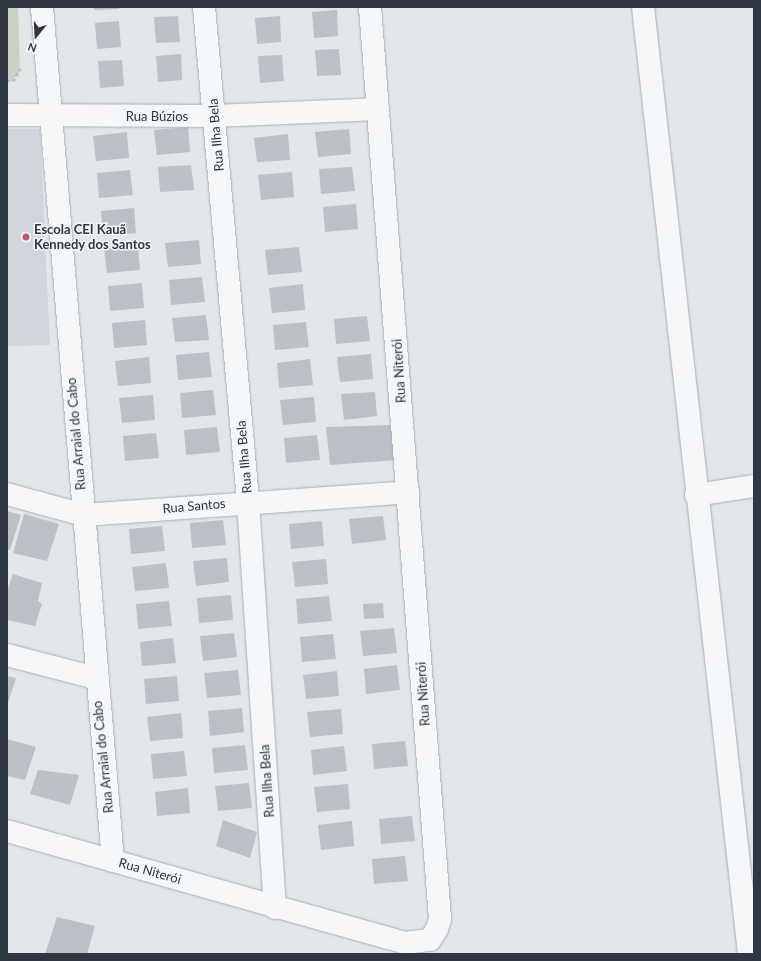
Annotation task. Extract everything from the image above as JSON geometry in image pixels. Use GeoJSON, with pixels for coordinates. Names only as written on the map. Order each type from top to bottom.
{"type":"FeatureCollection","features":[{"type":"Feature","properties":{"kind":"street","name":"Rua Arraial do Cabo"},"geometry":{"type":"LineString","coordinates":[[42,7],[49,116],[83,515],[95,678],[113,861]]}},
{"type":"Feature","properties":{"kind":"street","name":"Rua Ilha Bela"},"geometry":{"type":"LineString","coordinates":[[204,7],[248,502],[275,908]]}},
{"type":"Feature","properties":{"kind":"street","name":"Rua Niterói"},"geometry":{"type":"LineString","coordinates":[[7,831],[275,908],[405,943],[430,940],[440,919],[370,7]]}},
{"type":"Feature","properties":{"kind":"street"},"geometry":{"type":"LineString","coordinates":[[643,7],[696,495],[749,954]]}},
{"type":"Feature","properties":{"kind":"street","name":"Rua Búzios"},"geometry":{"type":"LineString","coordinates":[[7,115],[214,116],[378,109]]}},
{"type":"Feature","properties":{"kind":"street"},"geometry":{"type":"LineString","coordinates":[[696,495],[754,486]]}},
{"type":"Feature","properties":{"kind":"street","name":"Rua Santos"},"geometry":{"type":"LineString","coordinates":[[7,494],[83,515],[248,502],[408,492]]}},
{"type":"Feature","properties":{"kind":"street"},"geometry":{"type":"LineString","coordinates":[[7,655],[95,678]]}},
{"type":"Feature","properties":{"kind":"path"},"geometry":{"type":"LineString","coordinates":[[7,81],[13,81]]}},
{"type":"Feature","properties":{"kind":"shaded area","name":"Escola CEI Kauã Kennedy dos Santos"},"geometry":{"type":"Polygon","coordinates":[[[7,129],[40,129],[50,345],[7,346],[7,129]]]}},
{"type":"Feature","properties":{"kind":"green space"},"geometry":{"type":"Polygon","coordinates":[[[7,7],[18,7],[20,70],[13,81],[7,81],[7,7]]]}},
{"type":"Feature","properties":{"kind":"building"},"geometry":{"type":"Polygon","coordinates":[[[94,7],[119,7],[119,9],[94,10],[94,7]]]}},
{"type":"Feature","properties":{"kind":"building"},"geometry":{"type":"Polygon","coordinates":[[[337,10],[338,36],[314,38],[312,12],[337,10]]]}},
{"type":"Feature","properties":{"kind":"building"},"geometry":{"type":"Polygon","coordinates":[[[178,16],[180,42],[156,43],[154,17],[178,16]]]}},
{"type":"Feature","properties":{"kind":"building"},"geometry":{"type":"Polygon","coordinates":[[[280,16],[281,42],[257,44],[255,18],[280,16]]]}},
{"type":"Feature","properties":{"kind":"building"},"geometry":{"type":"Polygon","coordinates":[[[119,21],[121,47],[97,49],[95,23],[119,21]]]}},
{"type":"Feature","properties":{"kind":"building"},"geometry":{"type":"Polygon","coordinates":[[[339,49],[341,75],[317,76],[315,50],[339,49]]]}},
{"type":"Feature","properties":{"kind":"building"},"geometry":{"type":"Polygon","coordinates":[[[181,54],[182,80],[158,82],[156,56],[181,54]]]}},
{"type":"Feature","properties":{"kind":"building"},"geometry":{"type":"Polygon","coordinates":[[[282,55],[284,81],[260,83],[258,56],[282,55]]]}},
{"type":"Feature","properties":{"kind":"building"},"geometry":{"type":"Polygon","coordinates":[[[122,60],[124,86],[100,88],[98,61],[122,60]]]}},
{"type":"Feature","properties":{"kind":"building"},"geometry":{"type":"Polygon","coordinates":[[[188,127],[190,152],[157,155],[154,130],[188,127]]]}},
{"type":"Feature","properties":{"kind":"building"},"geometry":{"type":"Polygon","coordinates":[[[349,129],[351,154],[318,157],[315,132],[349,129]]]}},
{"type":"Feature","properties":{"kind":"building"},"geometry":{"type":"Polygon","coordinates":[[[127,132],[129,158],[96,161],[93,136],[127,132]]]}},
{"type":"Feature","properties":{"kind":"building"},"geometry":{"type":"Polygon","coordinates":[[[288,134],[290,160],[257,162],[254,138],[288,134]]]}},
{"type":"Feature","properties":{"kind":"building"},"geometry":{"type":"Polygon","coordinates":[[[191,165],[194,190],[160,192],[158,167],[191,165]]]}},
{"type":"Feature","properties":{"kind":"building"},"geometry":{"type":"Polygon","coordinates":[[[352,167],[355,191],[321,194],[319,169],[352,167]]]}},
{"type":"Feature","properties":{"kind":"building"},"geometry":{"type":"Polygon","coordinates":[[[130,170],[133,195],[99,198],[97,173],[130,170]]]}},
{"type":"Feature","properties":{"kind":"building"},"geometry":{"type":"Polygon","coordinates":[[[292,172],[294,197],[261,200],[258,175],[292,172]]]}},
{"type":"Feature","properties":{"kind":"building"},"geometry":{"type":"Polygon","coordinates":[[[356,204],[358,229],[325,232],[323,207],[356,204]]]}},
{"type":"Feature","properties":{"kind":"building"},"geometry":{"type":"Polygon","coordinates":[[[134,208],[136,233],[103,236],[101,211],[134,208]]]}},
{"type":"Feature","properties":{"kind":"building"},"geometry":{"type":"Polygon","coordinates":[[[199,240],[201,264],[168,267],[165,243],[199,240]]]}},
{"type":"Feature","properties":{"kind":"building"},"geometry":{"type":"Polygon","coordinates":[[[138,245],[140,270],[107,273],[104,248],[138,245]]]}},
{"type":"Feature","properties":{"kind":"building"},"geometry":{"type":"Polygon","coordinates":[[[299,247],[302,272],[268,275],[265,250],[299,247]]]}},
{"type":"Feature","properties":{"kind":"building"},"geometry":{"type":"Polygon","coordinates":[[[202,277],[205,302],[171,305],[169,280],[202,277]]]}},
{"type":"Feature","properties":{"kind":"building"},"geometry":{"type":"Polygon","coordinates":[[[142,283],[144,308],[110,311],[108,286],[142,283]]]}},
{"type":"Feature","properties":{"kind":"building"},"geometry":{"type":"Polygon","coordinates":[[[303,284],[305,310],[272,313],[269,288],[303,284]]]}},
{"type":"Feature","properties":{"kind":"building"},"geometry":{"type":"Polygon","coordinates":[[[206,315],[209,340],[175,342],[172,318],[206,315]]]}},
{"type":"Feature","properties":{"kind":"building"},"geometry":{"type":"Polygon","coordinates":[[[367,316],[370,341],[336,344],[334,319],[367,316]]]}},
{"type":"Feature","properties":{"kind":"building"},"geometry":{"type":"Polygon","coordinates":[[[145,320],[147,345],[114,348],[112,323],[145,320]]]}},
{"type":"Feature","properties":{"kind":"building"},"geometry":{"type":"Polygon","coordinates":[[[306,322],[309,347],[275,350],[273,325],[306,322]]]}},
{"type":"Feature","properties":{"kind":"building"},"geometry":{"type":"Polygon","coordinates":[[[209,352],[212,377],[178,380],[176,355],[209,352]]]}},
{"type":"Feature","properties":{"kind":"building"},"geometry":{"type":"Polygon","coordinates":[[[371,354],[373,379],[340,382],[337,357],[371,354]]]}},
{"type":"Feature","properties":{"kind":"building"},"geometry":{"type":"Polygon","coordinates":[[[149,357],[151,383],[118,386],[115,361],[149,357]]]}},
{"type":"Feature","properties":{"kind":"building"},"geometry":{"type":"Polygon","coordinates":[[[310,359],[313,385],[279,388],[277,363],[310,359]]]}},
{"type":"Feature","properties":{"kind":"building"},"geometry":{"type":"Polygon","coordinates":[[[213,390],[216,415],[182,418],[180,393],[213,390]]]}},
{"type":"Feature","properties":{"kind":"building"},"geometry":{"type":"Polygon","coordinates":[[[375,392],[377,416],[344,420],[341,394],[375,392]]]}},
{"type":"Feature","properties":{"kind":"building"},"geometry":{"type":"Polygon","coordinates":[[[153,395],[155,420],[122,423],[119,398],[153,395]]]}},
{"type":"Feature","properties":{"kind":"building"},"geometry":{"type":"Polygon","coordinates":[[[314,397],[316,422],[283,425],[280,400],[314,397]]]}},
{"type":"Feature","properties":{"kind":"building"},"geometry":{"type":"Polygon","coordinates":[[[394,425],[397,460],[330,465],[326,427],[394,425]]]}},
{"type":"Feature","properties":{"kind":"building"},"geometry":{"type":"Polygon","coordinates":[[[217,427],[220,452],[186,455],[184,430],[217,427]]]}},
{"type":"Feature","properties":{"kind":"building"},"geometry":{"type":"Polygon","coordinates":[[[156,433],[159,458],[125,461],[123,436],[156,433]]]}},
{"type":"Feature","properties":{"kind":"building"},"geometry":{"type":"Polygon","coordinates":[[[317,435],[320,460],[286,463],[284,438],[317,435]]]}},
{"type":"Feature","properties":{"kind":"building"},"geometry":{"type":"Polygon","coordinates":[[[7,511],[21,515],[10,550],[7,550],[7,511]]]}},
{"type":"Feature","properties":{"kind":"building"},"geometry":{"type":"Polygon","coordinates":[[[24,514],[59,524],[47,561],[13,553],[24,514]]]}},
{"type":"Feature","properties":{"kind":"building"},"geometry":{"type":"Polygon","coordinates":[[[383,516],[386,540],[352,544],[349,519],[383,516]]]}},
{"type":"Feature","properties":{"kind":"building"},"geometry":{"type":"Polygon","coordinates":[[[223,520],[226,545],[192,548],[190,523],[223,520]]]}},
{"type":"Feature","properties":{"kind":"building"},"geometry":{"type":"Polygon","coordinates":[[[322,521],[324,546],[291,549],[289,524],[322,521]]]}},
{"type":"Feature","properties":{"kind":"building"},"geometry":{"type":"Polygon","coordinates":[[[162,526],[165,551],[131,554],[129,529],[162,526]]]}},
{"type":"Feature","properties":{"kind":"building"},"geometry":{"type":"Polygon","coordinates":[[[227,558],[229,582],[196,586],[193,561],[227,558]]]}},
{"type":"Feature","properties":{"kind":"building"},"geometry":{"type":"Polygon","coordinates":[[[326,559],[328,584],[295,587],[292,562],[326,559]]]}},
{"type":"Feature","properties":{"kind":"building"},"geometry":{"type":"Polygon","coordinates":[[[166,563],[169,588],[135,591],[132,567],[166,563]]]}},
{"type":"Feature","properties":{"kind":"building"},"geometry":{"type":"Polygon","coordinates":[[[13,574],[42,583],[38,601],[42,604],[35,626],[7,620],[7,591],[13,574]]]}},
{"type":"Feature","properties":{"kind":"building"},"geometry":{"type":"Polygon","coordinates":[[[231,595],[233,620],[199,623],[197,598],[231,595]]]}},
{"type":"Feature","properties":{"kind":"building"},"geometry":{"type":"Polygon","coordinates":[[[329,596],[332,621],[298,624],[296,599],[329,596]]]}},
{"type":"Feature","properties":{"kind":"building"},"geometry":{"type":"Polygon","coordinates":[[[169,601],[172,626],[138,629],[136,604],[169,601]]]}},
{"type":"Feature","properties":{"kind":"building"},"geometry":{"type":"Polygon","coordinates":[[[383,603],[384,618],[364,619],[363,604],[383,603]]]}},
{"type":"Feature","properties":{"kind":"building"},"geometry":{"type":"Polygon","coordinates":[[[394,628],[397,653],[363,656],[360,631],[394,628]]]}},
{"type":"Feature","properties":{"kind":"building"},"geometry":{"type":"Polygon","coordinates":[[[234,633],[237,657],[203,661],[200,636],[234,633]]]}},
{"type":"Feature","properties":{"kind":"building"},"geometry":{"type":"Polygon","coordinates":[[[333,634],[336,659],[302,662],[300,637],[333,634]]]}},
{"type":"Feature","properties":{"kind":"building"},"geometry":{"type":"Polygon","coordinates":[[[173,638],[176,663],[142,666],[140,642],[173,638]]]}},
{"type":"Feature","properties":{"kind":"building"},"geometry":{"type":"Polygon","coordinates":[[[397,665],[400,690],[366,694],[364,669],[397,665]]]}},
{"type":"Feature","properties":{"kind":"building"},"geometry":{"type":"Polygon","coordinates":[[[238,670],[241,695],[207,698],[204,673],[238,670]]]}},
{"type":"Feature","properties":{"kind":"building"},"geometry":{"type":"Polygon","coordinates":[[[337,671],[339,696],[306,699],[303,675],[337,671]]]}},
{"type":"Feature","properties":{"kind":"building"},"geometry":{"type":"Polygon","coordinates":[[[7,676],[16,678],[7,706],[7,676]]]}},
{"type":"Feature","properties":{"kind":"building"},"geometry":{"type":"Polygon","coordinates":[[[177,676],[179,701],[146,704],[144,679],[177,676]]]}},
{"type":"Feature","properties":{"kind":"building"},"geometry":{"type":"Polygon","coordinates":[[[242,708],[244,732],[210,736],[208,711],[242,708]]]}},
{"type":"Feature","properties":{"kind":"building"},"geometry":{"type":"Polygon","coordinates":[[[341,709],[343,734],[310,737],[307,712],[341,709]]]}},
{"type":"Feature","properties":{"kind":"building"},"geometry":{"type":"Polygon","coordinates":[[[181,713],[183,738],[150,741],[147,717],[181,713]]]}},
{"type":"Feature","properties":{"kind":"building"},"geometry":{"type":"Polygon","coordinates":[[[7,739],[36,747],[25,780],[7,776],[7,739]]]}},
{"type":"Feature","properties":{"kind":"building"},"geometry":{"type":"Polygon","coordinates":[[[405,741],[408,766],[374,769],[372,744],[405,741]]]}},
{"type":"Feature","properties":{"kind":"building"},"geometry":{"type":"Polygon","coordinates":[[[245,745],[248,770],[214,773],[212,748],[245,745]]]}},
{"type":"Feature","properties":{"kind":"building"},"geometry":{"type":"Polygon","coordinates":[[[344,746],[347,771],[313,775],[311,750],[344,746]]]}},
{"type":"Feature","properties":{"kind":"building"},"geometry":{"type":"Polygon","coordinates":[[[184,751],[187,776],[153,779],[151,754],[184,751]]]}},
{"type":"Feature","properties":{"kind":"building"},"geometry":{"type":"Polygon","coordinates":[[[38,770],[79,775],[70,805],[30,794],[38,770]]]}},
{"type":"Feature","properties":{"kind":"building"},"geometry":{"type":"Polygon","coordinates":[[[249,783],[252,808],[218,811],[215,786],[249,783]]]}},
{"type":"Feature","properties":{"kind":"building"},"geometry":{"type":"Polygon","coordinates":[[[348,784],[350,809],[317,812],[314,787],[348,784]]]}},
{"type":"Feature","properties":{"kind":"building"},"geometry":{"type":"Polygon","coordinates":[[[188,788],[190,813],[157,816],[155,792],[188,788]]]}},
{"type":"Feature","properties":{"kind":"building"},"geometry":{"type":"Polygon","coordinates":[[[412,816],[415,841],[381,844],[379,819],[412,816]]]}},
{"type":"Feature","properties":{"kind":"building"},"geometry":{"type":"Polygon","coordinates":[[[223,820],[257,832],[250,858],[216,846],[223,820]]]}},
{"type":"Feature","properties":{"kind":"building"},"geometry":{"type":"Polygon","coordinates":[[[352,821],[354,846],[321,850],[318,825],[352,821]]]}},
{"type":"Feature","properties":{"kind":"building"},"geometry":{"type":"Polygon","coordinates":[[[405,856],[408,881],[374,884],[372,859],[405,856]]]}},
{"type":"Feature","properties":{"kind":"building"},"geometry":{"type":"Polygon","coordinates":[[[57,917],[95,926],[87,954],[45,954],[57,917]]]}},
{"type":"Feature","properties":{"kind":"place","name":"Escola CEI Kauã Kennedy dos Santos"},"geometry":{"type":"Point","coordinates":[26,237]}}]}
